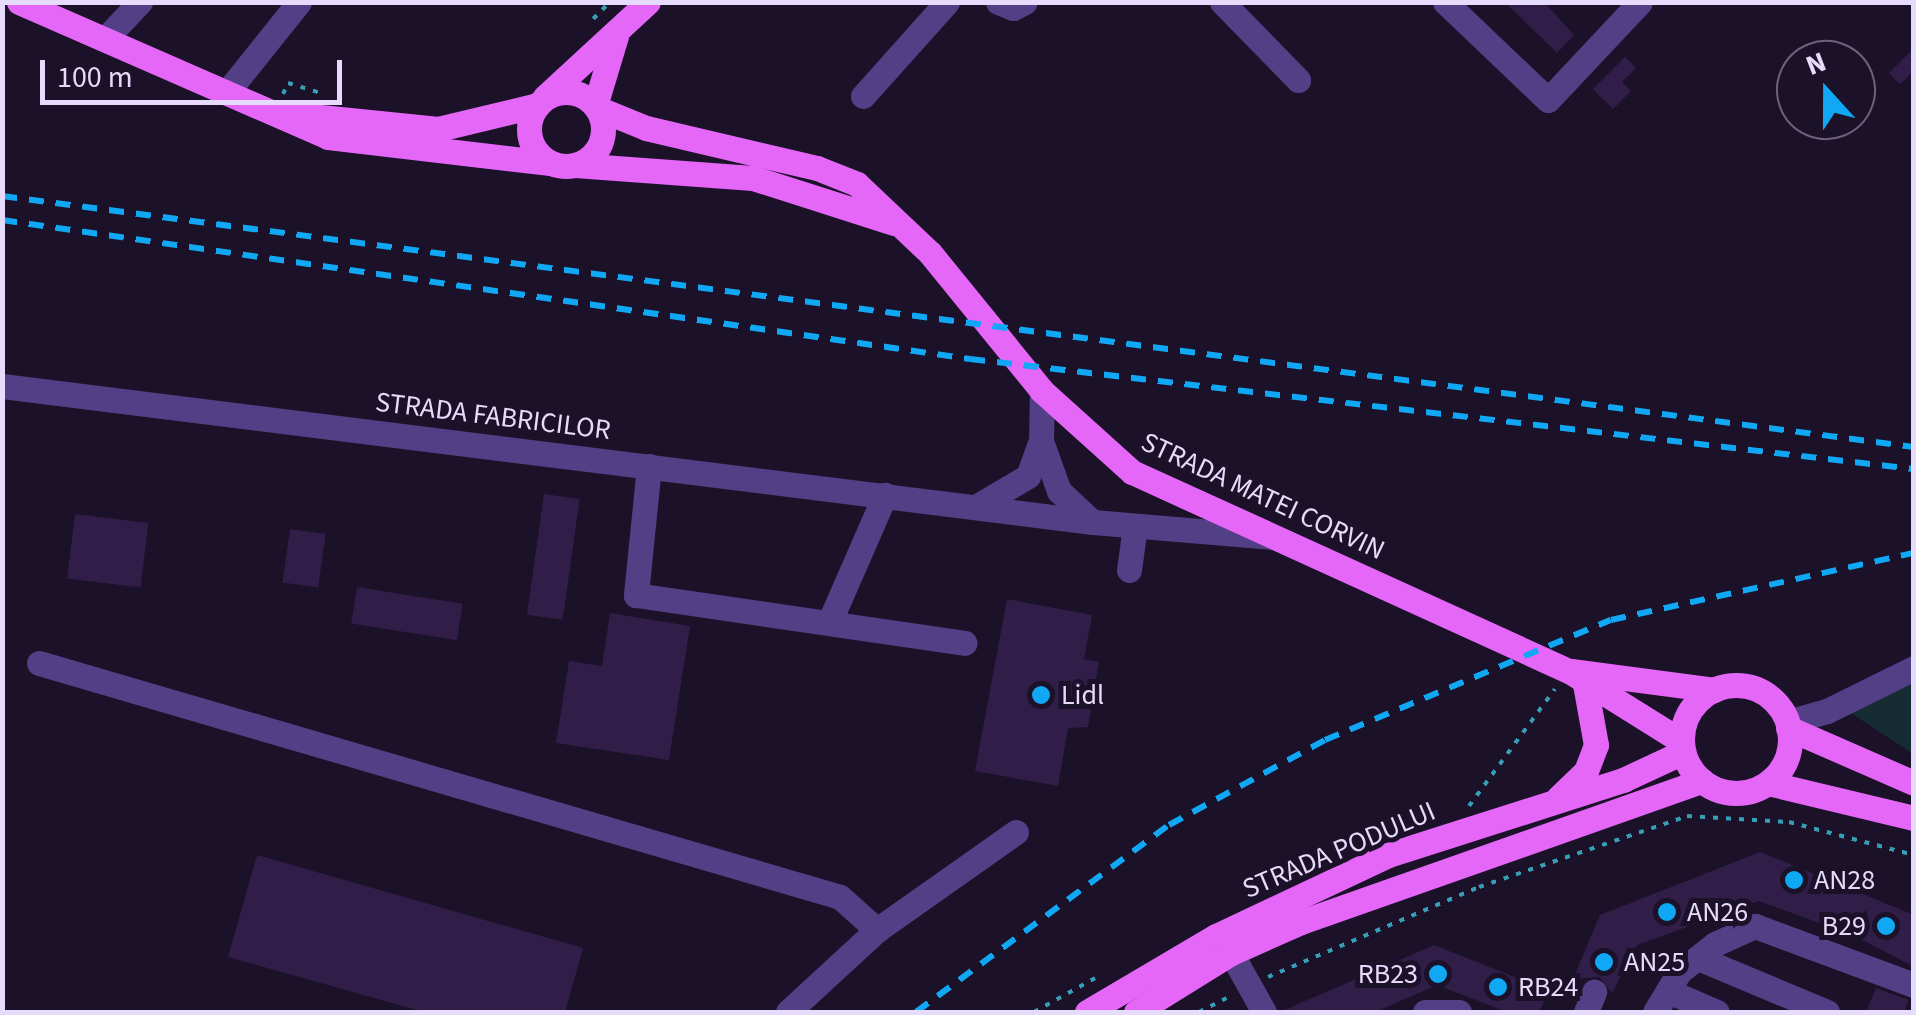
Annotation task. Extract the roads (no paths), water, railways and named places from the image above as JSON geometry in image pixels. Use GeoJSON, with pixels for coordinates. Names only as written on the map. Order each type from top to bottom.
{"type":"FeatureCollection","features":[{"type":"Feature","properties":{"kind":"main road","name":"STRADA MATEI CORVIN"},"geometry":{"type":"LineString","coordinates":[[20,2],[276,112],[315,134],[354,143],[562,164],[753,178],[898,225]]}},
{"type":"Feature","properties":{"kind":"main road"},"geometry":{"type":"LineString","coordinates":[[616,36],[596,107],[600,144],[562,164],[529,133],[541,102],[648,2]]}},
{"type":"Feature","properties":{"kind":"main road"},"geometry":{"type":"LineString","coordinates":[[541,102],[565,92],[596,107]]}},
{"type":"Feature","properties":{"kind":"main road","name":"STRADA MATEI CORVIN"},"geometry":{"type":"LineString","coordinates":[[276,112],[438,129],[488,122],[541,102]]}},
{"type":"Feature","properties":{"kind":"main road","name":"STRADA MATEI CORVIN"},"geometry":{"type":"LineString","coordinates":[[596,107],[646,128],[841,176],[873,197],[930,253],[1042,391],[1132,472],[1577,677]]}},
{"type":"Feature","properties":{"kind":"main road"},"geometry":{"type":"LineString","coordinates":[[1577,677],[1714,690],[1749,687],[1766,694],[1788,725],[1914,783]]}},
{"type":"Feature","properties":{"kind":"main road"},"geometry":{"type":"LineString","coordinates":[[1577,677],[1682,747],[1702,781],[1735,793],[1768,782],[1914,818]]}},
{"type":"Feature","properties":{"kind":"main road"},"geometry":{"type":"LineString","coordinates":[[1555,801],[1586,771],[1596,745],[1577,677]]}},
{"type":"Feature","properties":{"kind":"main road"},"geometry":{"type":"LineString","coordinates":[[1682,747],[1695,704],[1714,690]]}},
{"type":"Feature","properties":{"kind":"main road"},"geometry":{"type":"LineString","coordinates":[[1768,782],[1788,755],[1788,725]]}},
{"type":"Feature","properties":{"kind":"main road","name":"STRADA PODULUI"},"geometry":{"type":"LineString","coordinates":[[1087,1012],[1316,887],[1388,855],[1658,767],[1682,747]]}},
{"type":"Feature","properties":{"kind":"main road","name":"STRADA PODULUI"},"geometry":{"type":"LineString","coordinates":[[1136,1012],[1232,954],[1470,857],[1702,781]]}},
{"type":"Feature","properties":{"kind":"street"},"geometry":{"type":"LineString","coordinates":[[227,92],[300,2]]}},
{"type":"Feature","properties":{"kind":"street"},"geometry":{"type":"LineString","coordinates":[[863,96],[948,2]]}},
{"type":"Feature","properties":{"kind":"street"},"geometry":{"type":"LineString","coordinates":[[998,2],[1013,8],[1026,2]]}},
{"type":"Feature","properties":{"kind":"street"},"geometry":{"type":"LineString","coordinates":[[1222,2],[1298,80]]}},
{"type":"Feature","properties":{"kind":"street"},"geometry":{"type":"LineString","coordinates":[[1445,2],[1548,100],[1640,2]]}},
{"type":"Feature","properties":{"kind":"street"},"geometry":{"type":"LineString","coordinates":[[105,39],[131,5]]}},
{"type":"Feature","properties":{"kind":"street","name":"STRADA FABRICILOR"},"geometry":{"type":"LineString","coordinates":[[2,386],[1094,522],[1270,537]]}},
{"type":"Feature","properties":{"kind":"street"},"geometry":{"type":"LineString","coordinates":[[1042,391],[1042,441],[1058,491],[1094,522]]}},
{"type":"Feature","properties":{"kind":"street"},"geometry":{"type":"LineString","coordinates":[[975,506],[1028,476],[1042,441]]}},
{"type":"Feature","properties":{"kind":"street"},"geometry":{"type":"LineString","coordinates":[[649,466],[636,596],[965,643]]}},
{"type":"Feature","properties":{"kind":"street"},"geometry":{"type":"LineString","coordinates":[[829,623],[885,495]]}},
{"type":"Feature","properties":{"kind":"street"},"geometry":{"type":"LineString","coordinates":[[1128,570],[1135,526]]}},
{"type":"Feature","properties":{"kind":"street"},"geometry":{"type":"LineString","coordinates":[[39,664],[840,898],[877,930]]}},
{"type":"Feature","properties":{"kind":"street"},"geometry":{"type":"LineString","coordinates":[[1788,725],[1827,711],[1914,668]]}},
{"type":"Feature","properties":{"kind":"street"},"geometry":{"type":"LineString","coordinates":[[788,1012],[877,930],[1016,832]]}},
{"type":"Feature","properties":{"kind":"street"},"geometry":{"type":"LineString","coordinates":[[1717,1012],[1662,1002],[1698,958],[1755,926],[1914,985]]}},
{"type":"Feature","properties":{"kind":"street"},"geometry":{"type":"LineString","coordinates":[[1232,954],[1264,1012]]}},
{"type":"Feature","properties":{"kind":"street"},"geometry":{"type":"LineString","coordinates":[[1698,958],[1827,1012]]}},
{"type":"Feature","properties":{"kind":"street"},"geometry":{"type":"LineString","coordinates":[[1425,1012],[1459,1012]]}},
{"type":"Feature","properties":{"kind":"railway"},"geometry":{"type":"LineString","coordinates":[[2,196],[1914,447]]}},
{"type":"Feature","properties":{"kind":"railway"},"geometry":{"type":"LineString","coordinates":[[2,220],[970,359],[1914,469]]}},
{"type":"Feature","properties":{"kind":"railway"},"geometry":{"type":"LineString","coordinates":[[916,1012],[1169,825],[1325,740],[1611,620],[1914,553]]}},
{"type":"Feature","properties":{"kind":"place","name":"Lidl"},"geometry":{"type":"Point","coordinates":[1041,695]}},
{"type":"Feature","properties":{"kind":"place","name":"AN28"},"geometry":{"type":"Point","coordinates":[1794,880]}},
{"type":"Feature","properties":{"kind":"place","name":"AN26"},"geometry":{"type":"Point","coordinates":[1667,912]}},
{"type":"Feature","properties":{"kind":"place","name":"B29"},"geometry":{"type":"Point","coordinates":[1886,926]}},
{"type":"Feature","properties":{"kind":"place","name":"AN25"},"geometry":{"type":"Point","coordinates":[1604,962]}},
{"type":"Feature","properties":{"kind":"place","name":"RB23"},"geometry":{"type":"Point","coordinates":[1438,974]}},
{"type":"Feature","properties":{"kind":"place","name":"RB24"},"geometry":{"type":"Point","coordinates":[1498,987]}}]}
